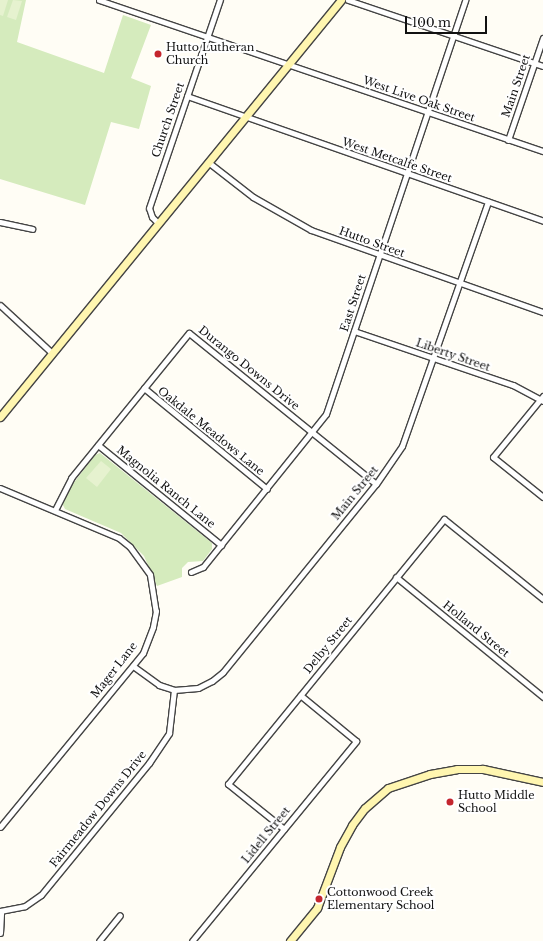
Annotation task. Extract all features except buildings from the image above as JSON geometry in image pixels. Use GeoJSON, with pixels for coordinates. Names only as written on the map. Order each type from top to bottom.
{"type":"FeatureCollection","features":[{"type":"Feature","properties":{"kind":"main road"},"geometry":{"type":"LineString","coordinates":[[0,417],[157,222],[341,0]]}},
{"type":"Feature","properties":{"kind":"main road"},"geometry":{"type":"LineString","coordinates":[[290,941],[317,908],[340,847],[352,825],[365,808],[388,788],[430,774],[457,769],[483,769],[543,782]]}},
{"type":"Feature","properties":{"kind":"street","name":"West Live Oak Street"},"geometry":{"type":"LineString","coordinates":[[99,0],[116,3],[207,36],[543,151]]}},
{"type":"Feature","properties":{"kind":"street","name":"Church Street"},"geometry":{"type":"LineString","coordinates":[[157,222],[152,217],[149,208],[220,0]]}},
{"type":"Feature","properties":{"kind":"street"},"geometry":{"type":"LineString","coordinates":[[348,0],[543,66]]}},
{"type":"Feature","properties":{"kind":"street","name":"East Street"},"geometry":{"type":"LineString","coordinates":[[191,572],[203,567],[326,414],[465,0]]}},
{"type":"Feature","properties":{"kind":"street","name":"Main Street"},"geometry":{"type":"LineString","coordinates":[[508,140],[543,38]]}},
{"type":"Feature","properties":{"kind":"street","name":"West Metcalfe Street"},"geometry":{"type":"LineString","coordinates":[[187,96],[406,175],[543,221]]}},
{"type":"Feature","properties":{"kind":"street","name":"Hutto Street"},"geometry":{"type":"LineString","coordinates":[[208,162],[253,197],[288,219],[378,256],[542,312]]}},
{"type":"Feature","properties":{"kind":"street","name":"Main Street"},"geometry":{"type":"LineString","coordinates":[[133,666],[159,685],[174,690],[188,690],[206,685],[223,672],[376,484],[402,446],[488,202]]}},
{"type":"Feature","properties":{"kind":"street"},"geometry":{"type":"LineString","coordinates":[[0,222],[32,229]]}},
{"type":"Feature","properties":{"kind":"street"},"geometry":{"type":"LineString","coordinates":[[542,312],[543,305]]}},
{"type":"Feature","properties":{"kind":"street"},"geometry":{"type":"LineString","coordinates":[[0,306],[52,353]]}},
{"type":"Feature","properties":{"kind":"street","name":"Liberty Street"},"geometry":{"type":"LineString","coordinates":[[354,331],[513,385],[542,399]]}},
{"type":"Feature","properties":{"kind":"street","name":"Durango Downs Drive"},"geometry":{"type":"LineString","coordinates":[[55,510],[70,480],[189,333],[376,484]]}},
{"type":"Feature","properties":{"kind":"street","name":"Oakdale Meadows Lane"},"geometry":{"type":"LineString","coordinates":[[144,388],[267,489]]}},
{"type":"Feature","properties":{"kind":"street"},"geometry":{"type":"LineString","coordinates":[[542,399],[493,457],[543,497]]}},
{"type":"Feature","properties":{"kind":"street","name":"Magnolia Ranch Lane"},"geometry":{"type":"LineString","coordinates":[[98,445],[221,545]]}},
{"type":"Feature","properties":{"kind":"street","name":"Mager Lane"},"geometry":{"type":"LineString","coordinates":[[0,488],[119,538],[134,552],[150,575],[155,596],[153,627],[143,653],[1,824]]}},
{"type":"Feature","properties":{"kind":"street","name":"Delby Street"},"geometry":{"type":"LineString","coordinates":[[284,829],[228,784],[444,519],[543,599]]}},
{"type":"Feature","properties":{"kind":"street","name":"Holland Street"},"geometry":{"type":"LineString","coordinates":[[396,577],[543,697]]}},
{"type":"Feature","properties":{"kind":"street","name":"Fairmeadow Downs Drive"},"geometry":{"type":"LineString","coordinates":[[0,911],[25,906],[41,895],[149,763],[169,733],[174,690]]}},
{"type":"Feature","properties":{"kind":"street","name":"Lidell Street"},"geometry":{"type":"LineString","coordinates":[[192,941],[356,741],[300,695]]}},
{"type":"Feature","properties":{"kind":"street"},"geometry":{"type":"LineString","coordinates":[[0,911],[0,933]]}},
{"type":"Feature","properties":{"kind":"street"},"geometry":{"type":"LineString","coordinates":[[99,941],[120,915]]}},
{"type":"Feature","properties":{"kind":"green space"},"geometry":{"type":"Polygon","coordinates":[[[0,0],[26,0],[17,42],[104,73],[123,15],[151,25],[131,78],[151,86],[139,129],[111,122],[85,205],[0,179],[0,0]]]}},
{"type":"Feature","properties":{"kind":"green space"},"geometry":{"type":"Polygon","coordinates":[[[0,0],[8,0],[3,16],[0,15],[0,0]]]}},
{"type":"Feature","properties":{"kind":"green space"},"geometry":{"type":"Polygon","coordinates":[[[13,0],[22,1],[16,20],[7,17],[13,0]]]}},
{"type":"Feature","properties":{"kind":"green space"},"geometry":{"type":"Polygon","coordinates":[[[100,453],[212,543],[212,549],[203,561],[188,562],[182,568],[182,577],[157,586],[144,556],[121,533],[65,509],[62,503],[69,489],[95,455],[100,453]]]}},
{"type":"Feature","properties":{"kind":"green space"},"geometry":{"type":"Polygon","coordinates":[[[101,461],[111,469],[97,487],[86,478],[101,461]]]}},
{"type":"Feature","properties":{"kind":"place","name":"Hutto Lutheran Church"},"geometry":{"type":"Point","coordinates":[158,54]}},
{"type":"Feature","properties":{"kind":"place","name":"Hutto Middle School"},"geometry":{"type":"Point","coordinates":[450,802]}},
{"type":"Feature","properties":{"kind":"place","name":"Cottonwood Creek Elementary School"},"geometry":{"type":"Point","coordinates":[319,899]}}]}
